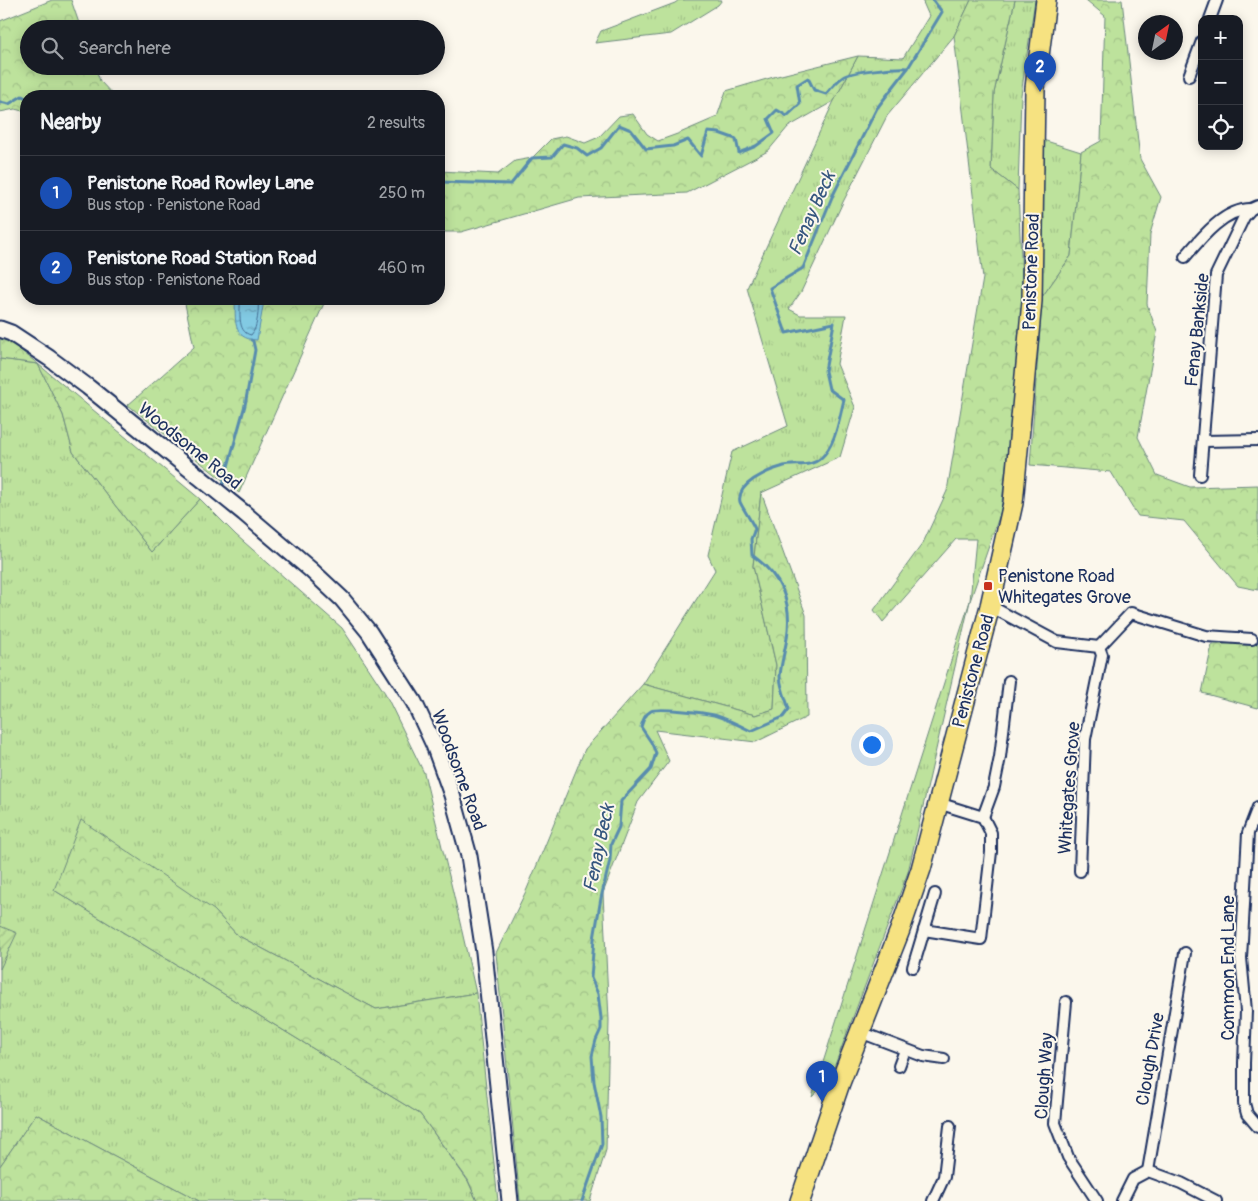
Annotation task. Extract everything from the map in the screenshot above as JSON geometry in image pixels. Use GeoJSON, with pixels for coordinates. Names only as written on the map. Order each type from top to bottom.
{"type":"FeatureCollection","features":[{"type":"Feature","properties":{"kind":"highway","name":"Penistone Road"},"geometry":{"type":"LineString","coordinates":[[800,1201],[840,1084],[903,922],[921,869],[990,606],[1013,503],[1032,301],[1035,88],[1046,0]]}},
{"type":"Feature","properties":{"kind":"street"},"geometry":{"type":"LineString","coordinates":[[1211,15],[1217,0]]}},
{"type":"Feature","properties":{"kind":"street"},"geometry":{"type":"LineString","coordinates":[[1189,76],[1198,52]]}},
{"type":"Feature","properties":{"kind":"street"},"geometry":{"type":"LineString","coordinates":[[1185,257],[1198,241],[1230,214],[1255,207]]}},
{"type":"Feature","properties":{"kind":"street","name":"Fenay Bankside"},"geometry":{"type":"LineString","coordinates":[[1200,475],[1216,275],[1239,228],[1255,207]]}},
{"type":"Feature","properties":{"kind":"street","name":"Woodsome Road"},"geometry":{"type":"LineString","coordinates":[[0,329],[11,333],[49,358],[88,387],[244,513],[311,570],[342,599],[369,632],[414,702],[434,745],[452,795],[469,856],[484,952],[510,1201]]}},
{"type":"Feature","properties":{"kind":"street"},"geometry":{"type":"LineString","coordinates":[[1203,441],[1258,440]]}},
{"type":"Feature","properties":{"kind":"street"},"geometry":{"type":"LineString","coordinates":[[990,606],[1057,642],[1099,647],[1131,613],[1206,636],[1252,639]]}},
{"type":"Feature","properties":{"kind":"street","name":"Whitegates Grove"},"geometry":{"type":"LineString","coordinates":[[1080,871],[1085,739],[1102,654],[1099,647]]}},
{"type":"Feature","properties":{"kind":"street"},"geometry":{"type":"LineString","coordinates":[[924,930],[981,939],[992,852],[991,834],[983,817],[994,787],[1000,757],[1009,681]]}},
{"type":"Feature","properties":{"kind":"street"},"geometry":{"type":"LineString","coordinates":[[938,803],[983,817]]}},
{"type":"Feature","properties":{"kind":"street","name":"Common End Lane"},"geometry":{"type":"LineString","coordinates":[[1258,807],[1248,833],[1241,958],[1246,1010],[1244,1104],[1248,1114],[1258,1128]]}},
{"type":"Feature","properties":{"kind":"street"},"geometry":{"type":"LineString","coordinates":[[913,967],[935,894]]}},
{"type":"Feature","properties":{"kind":"street","name":"Clough Drive"},"geometry":{"type":"LineString","coordinates":[[1148,1171],[1185,953]]}},
{"type":"Feature","properties":{"kind":"street","name":"Clough Way"},"geometry":{"type":"LineString","coordinates":[[1066,1002],[1055,1123],[1068,1157],[1097,1201]]}},
{"type":"Feature","properties":{"kind":"street"},"geometry":{"type":"LineString","coordinates":[[860,1032],[923,1056],[944,1059]]}},
{"type":"Feature","properties":{"kind":"street"},"geometry":{"type":"LineString","coordinates":[[899,1066],[905,1050]]}},
{"type":"Feature","properties":{"kind":"street"},"geometry":{"type":"LineString","coordinates":[[933,1201],[944,1177],[950,1126]]}},
{"type":"Feature","properties":{"kind":"street"},"geometry":{"type":"LineString","coordinates":[[1122,1201],[1133,1179],[1148,1171],[1181,1183],[1216,1201]]}},
{"type":"Feature","properties":{"kind":"green space"},"geometry":{"type":"Polygon","coordinates":[[[52,0],[71,0],[78,20],[20,20],[20,75],[98,75],[100,81],[108,90],[20,90],[20,110],[15,109],[0,112],[0,21],[52,0]]]}},
{"type":"Feature","properties":{"kind":"green space"},"geometry":{"type":"Polygon","coordinates":[[[679,0],[722,0],[718,5],[671,34],[595,43],[601,31],[679,0]]]}},
{"type":"Feature","properties":{"kind":"green space"},"geometry":{"type":"Polygon","coordinates":[[[922,0],[971,0],[954,36],[887,116],[843,202],[801,292],[789,309],[800,315],[846,315],[837,364],[855,407],[840,457],[761,493],[753,566],[776,665],[774,709],[755,715],[643,684],[715,570],[708,555],[732,452],[788,426],[747,288],[834,101],[858,56],[903,58],[929,16],[922,0]]]}},
{"type":"Feature","properties":{"kind":"green space"},"geometry":{"type":"Polygon","coordinates":[[[971,0],[1015,0],[994,93],[991,169],[1018,190],[1023,301],[1001,511],[970,601],[976,539],[956,539],[883,622],[874,610],[923,543],[947,491],[983,278],[954,36],[971,0]]]}},
{"type":"Feature","properties":{"kind":"green space"},"geometry":{"type":"Polygon","coordinates":[[[1015,0],[1035,0],[1021,95],[1018,190],[991,169],[994,93],[1015,0]]]}},
{"type":"Feature","properties":{"kind":"green space"},"geometry":{"type":"Polygon","coordinates":[[[1086,0],[1122,0],[1140,159],[1161,197],[1150,234],[1147,304],[1157,332],[1138,437],[1157,475],[1190,487],[1258,485],[1258,590],[1238,586],[1184,521],[1138,516],[1111,472],[1030,465],[1042,297],[1071,256],[1081,152],[1101,141],[1105,16],[1086,0]]]}},
{"type":"Feature","properties":{"kind":"green space"},"geometry":{"type":"Polygon","coordinates":[[[858,56],[834,101],[788,127],[768,151],[687,193],[579,198],[461,232],[445,232],[445,171],[498,174],[515,161],[532,158],[551,139],[566,136],[585,143],[599,137],[619,116],[633,114],[647,134],[658,141],[717,117],[726,91],[858,56]]]}},
{"type":"Feature","properties":{"kind":"green space"},"geometry":{"type":"Polygon","coordinates":[[[1043,140],[1081,152],[1071,256],[1042,297],[1043,140]]]}},
{"type":"Feature","properties":{"kind":"green space"},"geometry":{"type":"Polygon","coordinates":[[[185,305],[323,305],[239,493],[128,405],[194,347],[185,305]]]}},
{"type":"Feature","properties":{"kind":"green space"},"geometry":{"type":"Polygon","coordinates":[[[0,334],[38,364],[0,359],[0,334]]]}},
{"type":"Feature","properties":{"kind":"green space"},"geometry":{"type":"Polygon","coordinates":[[[0,359],[38,364],[63,415],[73,452],[152,552],[200,499],[236,535],[342,628],[385,693],[424,773],[476,993],[376,1009],[237,935],[214,910],[54,890],[420,1114],[468,1181],[477,1201],[199,1201],[36,1114],[0,1166],[0,359]]]}},
{"type":"Feature","properties":{"kind":"green space"},"geometry":{"type":"Polygon","coordinates":[[[38,364],[200,499],[152,552],[73,452],[63,415],[38,364]]]}},
{"type":"Feature","properties":{"kind":"green space"},"geometry":{"type":"Polygon","coordinates":[[[761,492],[806,615],[807,717],[756,742],[655,730],[669,761],[638,802],[603,893],[609,1020],[606,1150],[590,1201],[520,1201],[496,953],[527,889],[585,749],[643,684],[755,715],[774,709],[776,665],[753,566],[761,492]]]}},
{"type":"Feature","properties":{"kind":"green space"},"geometry":{"type":"Polygon","coordinates":[[[970,601],[908,872],[830,1078],[812,1097],[970,601]]]}},
{"type":"Feature","properties":{"kind":"green space"},"geometry":{"type":"Polygon","coordinates":[[[1258,641],[1258,708],[1202,693],[1212,645],[1258,641]]]}},
{"type":"Feature","properties":{"kind":"green space"},"geometry":{"type":"Polygon","coordinates":[[[81,820],[214,910],[237,935],[376,1009],[476,993],[498,1201],[477,1201],[468,1180],[420,1114],[54,890],[81,820]]]}},
{"type":"Feature","properties":{"kind":"green space"},"geometry":{"type":"Polygon","coordinates":[[[0,926],[17,933],[0,969],[0,926]]]}},
{"type":"Feature","properties":{"kind":"green space"},"geometry":{"type":"Polygon","coordinates":[[[36,1114],[199,1201],[0,1201],[0,1166],[36,1114]]]}},
{"type":"Feature","properties":{"kind":"water"},"geometry":{"type":"Polygon","coordinates":[[[235,305],[263,305],[257,340],[243,336],[239,332],[235,305]]]}},
{"type":"Feature","properties":{"kind":"waterway","name":"Fenay Beck"},"geometry":{"type":"LineString","coordinates":[[582,1201],[602,1144],[601,1117],[594,1082],[592,1056],[601,1029],[598,994],[591,978],[594,939],[610,860],[611,844],[619,827],[621,801],[651,769],[656,753],[641,727],[643,720],[645,716],[655,710],[692,712],[714,715],[751,731],[783,717],[789,709],[780,680],[788,625],[786,601],[783,591],[771,572],[752,555],[751,539],[755,529],[740,502],[740,495],[743,489],[754,479],[768,472],[786,466],[812,463],[821,458],[834,439],[844,400],[829,389],[825,371],[834,323],[786,333],[770,288],[803,268],[832,197],[877,108],[908,68],[942,12],[933,0]]}},
{"type":"Feature","properties":{"kind":"waterway"},"geometry":{"type":"LineString","coordinates":[[445,182],[511,184],[532,158],[552,157],[563,144],[577,148],[587,156],[601,148],[619,125],[631,130],[646,149],[673,146],[688,140],[701,156],[708,132],[719,133],[736,139],[739,153],[756,146],[774,133],[768,119],[777,110],[787,116],[800,104],[797,85],[808,78],[814,90],[826,94],[839,80],[848,75],[874,70],[908,68]]}},
{"type":"Feature","properties":{"kind":"waterway"},"geometry":{"type":"LineString","coordinates":[[0,102],[9,104],[20,97]]}},
{"type":"Feature","properties":{"kind":"waterway"},"geometry":{"type":"LineString","coordinates":[[222,488],[245,405],[255,350],[251,340]]}},
{"type":"Feature","properties":{"kind":"place","name":"Penistone Road Station Road"},"geometry":{"type":"Point","coordinates":[1040,92]}},
{"type":"Feature","properties":{"kind":"place","name":"Penistone Road Whitegates Grove"},"geometry":{"type":"Point","coordinates":[988,586]}},
{"type":"Feature","properties":{"kind":"place","name":"Penistone Road Rowley Lane"},"geometry":{"type":"Point","coordinates":[822,1102]}}]}
